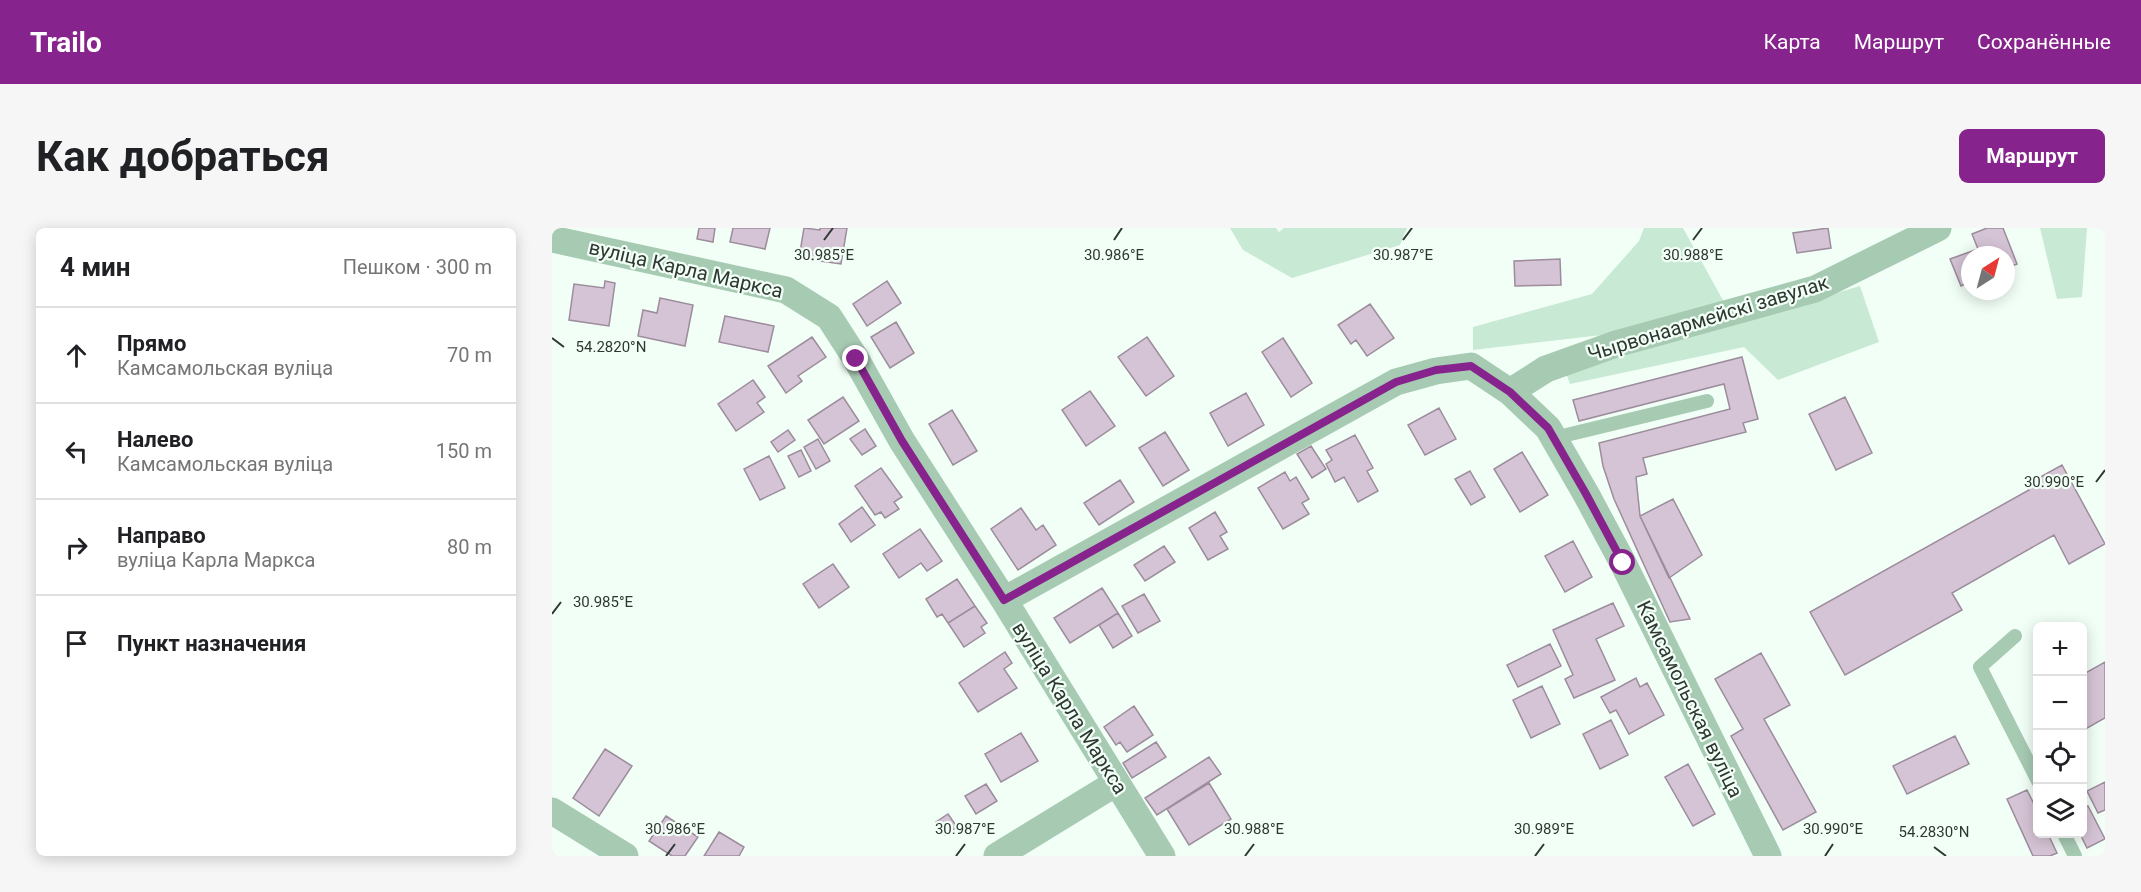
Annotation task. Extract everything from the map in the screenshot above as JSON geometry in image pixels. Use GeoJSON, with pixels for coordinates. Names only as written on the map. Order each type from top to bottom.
{"type":"FeatureCollection","features":[{"type":"Feature","properties":{"kind":"street","name":"Чырвонаармейскі завулак"},"geometry":{"type":"LineString","coordinates":[[1510,392],[1546,369],[1616,344],[1815,289],[1938,228]]}},
{"type":"Feature","properties":{"kind":"street","name":"вуліца Карла Маркса"},"geometry":{"type":"LineString","coordinates":[[552,239],[786,290],[829,317],[856,359],[902,441],[1004,600],[1162,856]]}},
{"type":"Feature","properties":{"kind":"street","name":"Камсамольская вуліца"},"geometry":{"type":"LineString","coordinates":[[1004,600],[1396,382],[1436,370],[1471,366],[1510,392],[1548,428],[1623,563],[1768,856]]}},
{"type":"Feature","properties":{"kind":"street"},"geometry":{"type":"LineString","coordinates":[[998,856],[1116,783]]}},
{"type":"Feature","properties":{"kind":"street"},"geometry":{"type":"LineString","coordinates":[[552,811],[625,856]]}},
{"type":"Feature","properties":{"kind":"lane"},"geometry":{"type":"LineString","coordinates":[[1554,438],[1707,401]]}},
{"type":"Feature","properties":{"kind":"lane"},"geometry":{"type":"LineString","coordinates":[[2015,636],[1980,667],[2033,773]]}},
{"type":"Feature","properties":{"kind":"lane"},"geometry":{"type":"LineString","coordinates":[[2066,838],[2075,856]]}},
{"type":"Feature","properties":{"kind":"green space"},"geometry":{"type":"Polygon","coordinates":[[[1230,228],[1276,228],[1279,232],[1284,228],[1407,228],[1400,245],[1292,278],[1243,250],[1230,228]]]}},
{"type":"Feature","properties":{"kind":"green space"},"geometry":{"type":"Polygon","coordinates":[[[1644,228],[1683,228],[1724,302],[1628,332],[1473,350],[1473,327],[1592,294],[1639,241],[1644,228]]]}},
{"type":"Feature","properties":{"kind":"green space"},"geometry":{"type":"Polygon","coordinates":[[[2040,228],[2087,228],[2082,297],[2057,299],[2040,228]]]}},
{"type":"Feature","properties":{"kind":"green space"},"geometry":{"type":"Polygon","coordinates":[[[1860,286],[1879,342],[1778,380],[1744,347],[1570,384],[1566,373],[1860,286]]]}},
{"type":"Feature","properties":{"kind":"building"},"geometry":{"type":"Polygon","coordinates":[[[699,228],[715,228],[713,242],[697,239],[699,228]]]}},
{"type":"Feature","properties":{"kind":"building"},"geometry":{"type":"Polygon","coordinates":[[[733,228],[770,228],[765,249],[730,242],[733,228]]]}},
{"type":"Feature","properties":{"kind":"building"},"geometry":{"type":"Polygon","coordinates":[[[804,228],[820,230],[820,228],[847,228],[841,264],[799,258],[804,228]]]}},
{"type":"Feature","properties":{"kind":"building"},"geometry":{"type":"Polygon","coordinates":[[[1828,228],[1831,248],[1797,253],[1793,233],[1828,228]]]}},
{"type":"Feature","properties":{"kind":"building"},"geometry":{"type":"Polygon","coordinates":[[[1987,228],[2003,228],[2010,246],[1977,246],[1972,234],[1987,228]]]}},
{"type":"Feature","properties":{"kind":"building"},"geometry":{"type":"Polygon","coordinates":[[[1961,255],[1961,286],[1950,259],[1961,255]]]}},
{"type":"Feature","properties":{"kind":"building"},"geometry":{"type":"Polygon","coordinates":[[[1560,259],[1561,285],[1515,286],[1514,261],[1560,259]]]}},
{"type":"Feature","properties":{"kind":"building"},"geometry":{"type":"Polygon","coordinates":[[[605,281],[615,283],[609,326],[569,320],[574,284],[604,288],[605,281]]]}},
{"type":"Feature","properties":{"kind":"building"},"geometry":{"type":"Polygon","coordinates":[[[887,281],[901,303],[867,326],[853,304],[887,281]]]}},
{"type":"Feature","properties":{"kind":"building"},"geometry":{"type":"Polygon","coordinates":[[[660,298],[693,305],[685,346],[638,336],[643,310],[657,313],[660,298]]]}},
{"type":"Feature","properties":{"kind":"building"},"geometry":{"type":"Polygon","coordinates":[[[1370,304],[1394,338],[1367,356],[1356,340],[1351,344],[1338,325],[1370,304]]]}},
{"type":"Feature","properties":{"kind":"building"},"geometry":{"type":"Polygon","coordinates":[[[725,316],[774,326],[768,352],[719,342],[725,316]]]}},
{"type":"Feature","properties":{"kind":"building"},"geometry":{"type":"Polygon","coordinates":[[[896,322],[914,353],[890,368],[871,337],[896,322]]]}},
{"type":"Feature","properties":{"kind":"building"},"geometry":{"type":"Polygon","coordinates":[[[812,337],[826,357],[798,376],[802,381],[786,393],[768,366],[812,337]]]}},
{"type":"Feature","properties":{"kind":"building"},"geometry":{"type":"Polygon","coordinates":[[[1147,337],[1174,376],[1146,396],[1118,357],[1147,337]]]}},
{"type":"Feature","properties":{"kind":"building"},"geometry":{"type":"Polygon","coordinates":[[[1283,338],[1312,383],[1291,397],[1262,352],[1283,338]]]}},
{"type":"Feature","properties":{"kind":"building"},"geometry":{"type":"Polygon","coordinates":[[[1742,357],[1758,419],[1743,423],[1746,432],[1643,458],[1647,474],[1636,477],[1640,516],[1690,619],[1670,622],[1614,499],[1603,466],[1599,443],[1730,409],[1724,384],[1579,421],[1573,400],[1742,357]]]}},
{"type":"Feature","properties":{"kind":"building"},"geometry":{"type":"Polygon","coordinates":[[[753,380],[765,397],[757,403],[764,412],[736,431],[718,404],[753,380]]]}},
{"type":"Feature","properties":{"kind":"building"},"geometry":{"type":"Polygon","coordinates":[[[1090,391],[1115,426],[1086,446],[1062,410],[1090,391]]]}},
{"type":"Feature","properties":{"kind":"building"},"geometry":{"type":"Polygon","coordinates":[[[1246,393],[1264,425],[1228,446],[1210,413],[1246,393]]]}},
{"type":"Feature","properties":{"kind":"building"},"geometry":{"type":"Polygon","coordinates":[[[843,397],[859,421],[824,444],[808,420],[843,397]]]}},
{"type":"Feature","properties":{"kind":"building"},"geometry":{"type":"Polygon","coordinates":[[[1845,397],[1872,453],[1836,470],[1809,414],[1845,397]]]}},
{"type":"Feature","properties":{"kind":"building"},"geometry":{"type":"Polygon","coordinates":[[[1439,408],[1456,439],[1425,455],[1408,425],[1439,408]]]}},
{"type":"Feature","properties":{"kind":"building"},"geometry":{"type":"Polygon","coordinates":[[[952,410],[977,451],[953,465],[929,424],[952,410]]]}},
{"type":"Feature","properties":{"kind":"building"},"geometry":{"type":"Polygon","coordinates":[[[865,429],[876,446],[862,455],[850,439],[865,429]]]}},
{"type":"Feature","properties":{"kind":"building"},"geometry":{"type":"Polygon","coordinates":[[[788,430],[795,440],[778,452],[771,442],[788,430]]]}},
{"type":"Feature","properties":{"kind":"building"},"geometry":{"type":"Polygon","coordinates":[[[1165,432],[1189,470],[1163,486],[1139,448],[1165,432]]]}},
{"type":"Feature","properties":{"kind":"building"},"geometry":{"type":"Polygon","coordinates":[[[1355,435],[1373,468],[1367,471],[1378,491],[1358,502],[1344,477],[1335,482],[1326,464],[1332,460],[1326,450],[1355,435]]]}},
{"type":"Feature","properties":{"kind":"building"},"geometry":{"type":"Polygon","coordinates":[[[818,439],[830,461],[816,469],[804,447],[818,439]]]}},
{"type":"Feature","properties":{"kind":"building"},"geometry":{"type":"Polygon","coordinates":[[[1311,446],[1326,469],[1312,478],[1297,454],[1311,446]]]}},
{"type":"Feature","properties":{"kind":"building"},"geometry":{"type":"Polygon","coordinates":[[[801,450],[811,471],[799,477],[788,456],[801,450]]]}},
{"type":"Feature","properties":{"kind":"building"},"geometry":{"type":"Polygon","coordinates":[[[1522,452],[1548,495],[1520,512],[1494,469],[1522,452]]]}},
{"type":"Feature","properties":{"kind":"building"},"geometry":{"type":"Polygon","coordinates":[[[769,456],[785,488],[760,500],[744,469],[769,456]]]}},
{"type":"Feature","properties":{"kind":"building"},"geometry":{"type":"Polygon","coordinates":[[[2062,465],[2105,544],[2069,564],[2054,535],[1952,593],[1962,610],[1845,675],[1810,612],[2029,490],[2026,485],[2062,465]]]}},
{"type":"Feature","properties":{"kind":"building"},"geometry":{"type":"Polygon","coordinates":[[[881,468],[902,497],[894,502],[899,509],[885,518],[881,512],[875,515],[855,486],[881,468]]]}},
{"type":"Feature","properties":{"kind":"building"},"geometry":{"type":"Polygon","coordinates":[[[1470,471],[1485,497],[1471,505],[1455,479],[1470,471]]]}},
{"type":"Feature","properties":{"kind":"building"},"geometry":{"type":"Polygon","coordinates":[[[1285,472],[1290,481],[1296,477],[1309,499],[1302,503],[1309,514],[1283,529],[1258,488],[1285,472]]]}},
{"type":"Feature","properties":{"kind":"building"},"geometry":{"type":"Polygon","coordinates":[[[1120,480],[1134,502],[1099,525],[1084,503],[1120,480]]]}},
{"type":"Feature","properties":{"kind":"building"},"geometry":{"type":"Polygon","coordinates":[[[1673,499],[1702,555],[1669,578],[1640,516],[1673,499]]]}},
{"type":"Feature","properties":{"kind":"building"},"geometry":{"type":"Polygon","coordinates":[[[862,507],[875,525],[851,542],[839,524],[862,507]]]}},
{"type":"Feature","properties":{"kind":"building"},"geometry":{"type":"Polygon","coordinates":[[[1021,508],[1036,530],[1043,525],[1056,545],[1018,570],[991,529],[1021,508]]]}},
{"type":"Feature","properties":{"kind":"building"},"geometry":{"type":"Polygon","coordinates":[[[1215,512],[1227,532],[1220,536],[1228,549],[1208,560],[1189,528],[1215,512]]]}},
{"type":"Feature","properties":{"kind":"building"},"geometry":{"type":"Polygon","coordinates":[[[920,529],[942,561],[927,571],[921,563],[899,578],[883,554],[920,529]]]}},
{"type":"Feature","properties":{"kind":"building"},"geometry":{"type":"Polygon","coordinates":[[[1573,541],[1592,577],[1565,592],[1545,556],[1573,541]]]}},
{"type":"Feature","properties":{"kind":"building"},"geometry":{"type":"Polygon","coordinates":[[[1164,546],[1175,562],[1145,581],[1134,565],[1164,546]]]}},
{"type":"Feature","properties":{"kind":"building"},"geometry":{"type":"Polygon","coordinates":[[[833,564],[849,587],[819,608],[803,584],[833,564]]]}},
{"type":"Feature","properties":{"kind":"building"},"geometry":{"type":"Polygon","coordinates":[[[957,579],[975,606],[948,623],[942,614],[937,617],[926,599],[957,579]]]}},
{"type":"Feature","properties":{"kind":"building"},"geometry":{"type":"Polygon","coordinates":[[[1102,588],[1118,613],[1070,643],[1054,618],[1102,588]]]}},
{"type":"Feature","properties":{"kind":"building"},"geometry":{"type":"Polygon","coordinates":[[[1144,594],[1160,621],[1138,633],[1122,606],[1144,594]]]}},
{"type":"Feature","properties":{"kind":"building"},"geometry":{"type":"Polygon","coordinates":[[[1613,603],[1624,626],[1596,639],[1615,680],[1574,698],[1565,679],[1573,675],[1553,630],[1613,603]]]}},
{"type":"Feature","properties":{"kind":"building"},"geometry":{"type":"Polygon","coordinates":[[[975,606],[987,623],[981,627],[985,633],[964,647],[948,623],[975,606]]]}},
{"type":"Feature","properties":{"kind":"building"},"geometry":{"type":"Polygon","coordinates":[[[1118,613],[1132,636],[1113,648],[1099,625],[1118,613]]]}},
{"type":"Feature","properties":{"kind":"building"},"geometry":{"type":"Polygon","coordinates":[[[1550,644],[1561,666],[1518,687],[1507,665],[1550,644]]]}},
{"type":"Feature","properties":{"kind":"building"},"geometry":{"type":"Polygon","coordinates":[[[1005,652],[1012,663],[1004,669],[1017,688],[978,712],[959,683],[1005,652]]]}},
{"type":"Feature","properties":{"kind":"building"},"geometry":{"type":"Polygon","coordinates":[[[1761,653],[1790,705],[1764,719],[1816,812],[1783,830],[1731,736],[1743,729],[1715,679],[1761,653]]]}},
{"type":"Feature","properties":{"kind":"building"},"geometry":{"type":"Polygon","coordinates":[[[2105,662],[2105,718],[2087,728],[2087,676],[2087,672],[2105,662]]]}},
{"type":"Feature","properties":{"kind":"building"},"geometry":{"type":"Polygon","coordinates":[[[1636,678],[1640,687],[1647,683],[1664,715],[1629,734],[1616,710],[1610,713],[1601,697],[1636,678]]]}},
{"type":"Feature","properties":{"kind":"building"},"geometry":{"type":"Polygon","coordinates":[[[1542,686],[1560,724],[1531,738],[1513,700],[1542,686]]]}},
{"type":"Feature","properties":{"kind":"building"},"geometry":{"type":"Polygon","coordinates":[[[1134,706],[1153,735],[1127,752],[1120,742],[1116,745],[1104,727],[1134,706]]]}},
{"type":"Feature","properties":{"kind":"building"},"geometry":{"type":"Polygon","coordinates":[[[1611,720],[1628,755],[1600,769],[1583,734],[1611,720]]]}},
{"type":"Feature","properties":{"kind":"building"},"geometry":{"type":"Polygon","coordinates":[[[1021,733],[1038,761],[1001,782],[985,754],[1021,733]]]}},
{"type":"Feature","properties":{"kind":"building"},"geometry":{"type":"Polygon","coordinates":[[[1955,736],[1969,764],[1907,794],[1893,766],[1955,736]]]}},
{"type":"Feature","properties":{"kind":"building"},"geometry":{"type":"Polygon","coordinates":[[[1156,742],[1166,757],[1132,778],[1123,763],[1156,742]]]}},
{"type":"Feature","properties":{"kind":"building"},"geometry":{"type":"Polygon","coordinates":[[[605,749],[632,766],[599,816],[573,798],[605,749]]]}},
{"type":"Feature","properties":{"kind":"building"},"geometry":{"type":"Polygon","coordinates":[[[1209,757],[1221,774],[1157,815],[1145,798],[1209,757]]]}},
{"type":"Feature","properties":{"kind":"building"},"geometry":{"type":"Polygon","coordinates":[[[1688,764],[1715,814],[1693,826],[1665,777],[1688,764]]]}},
{"type":"Feature","properties":{"kind":"building"},"geometry":{"type":"Polygon","coordinates":[[[2105,782],[2105,810],[2098,813],[2087,791],[2105,782]]]}},
{"type":"Feature","properties":{"kind":"building"},"geometry":{"type":"Polygon","coordinates":[[[1209,783],[1231,819],[1189,845],[1167,809],[1209,783]]]}},
{"type":"Feature","properties":{"kind":"building"},"geometry":{"type":"Polygon","coordinates":[[[986,784],[997,801],[976,814],[965,796],[986,784]]]}},
{"type":"Feature","properties":{"kind":"building"},"geometry":{"type":"Polygon","coordinates":[[[2027,790],[2033,802],[2033,838],[2050,838],[2057,853],[2050,856],[2033,856],[2007,799],[2027,790]]]}},
{"type":"Feature","properties":{"kind":"building"},"geometry":{"type":"Polygon","coordinates":[[[2087,806],[2105,839],[2087,848],[2082,838],[2087,838],[2087,806]]]}},
{"type":"Feature","properties":{"kind":"building"},"geometry":{"type":"Polygon","coordinates":[[[948,814],[957,827],[945,835],[936,822],[948,814]]]}},
{"type":"Feature","properties":{"kind":"building"},"geometry":{"type":"Polygon","coordinates":[[[666,816],[698,837],[685,856],[672,856],[649,841],[666,816]]]}},
{"type":"Feature","properties":{"kind":"building"},"geometry":{"type":"Polygon","coordinates":[[[719,832],[744,847],[739,856],[704,856],[719,832]]]}},
{"type":"Feature","properties":{"kind":"route"},"geometry":{"type":"LineString","coordinates":[[856,359],[902,441],[1004,600],[1396,382],[1436,370],[1471,366],[1510,392],[1548,428],[1623,563]]}}]}
